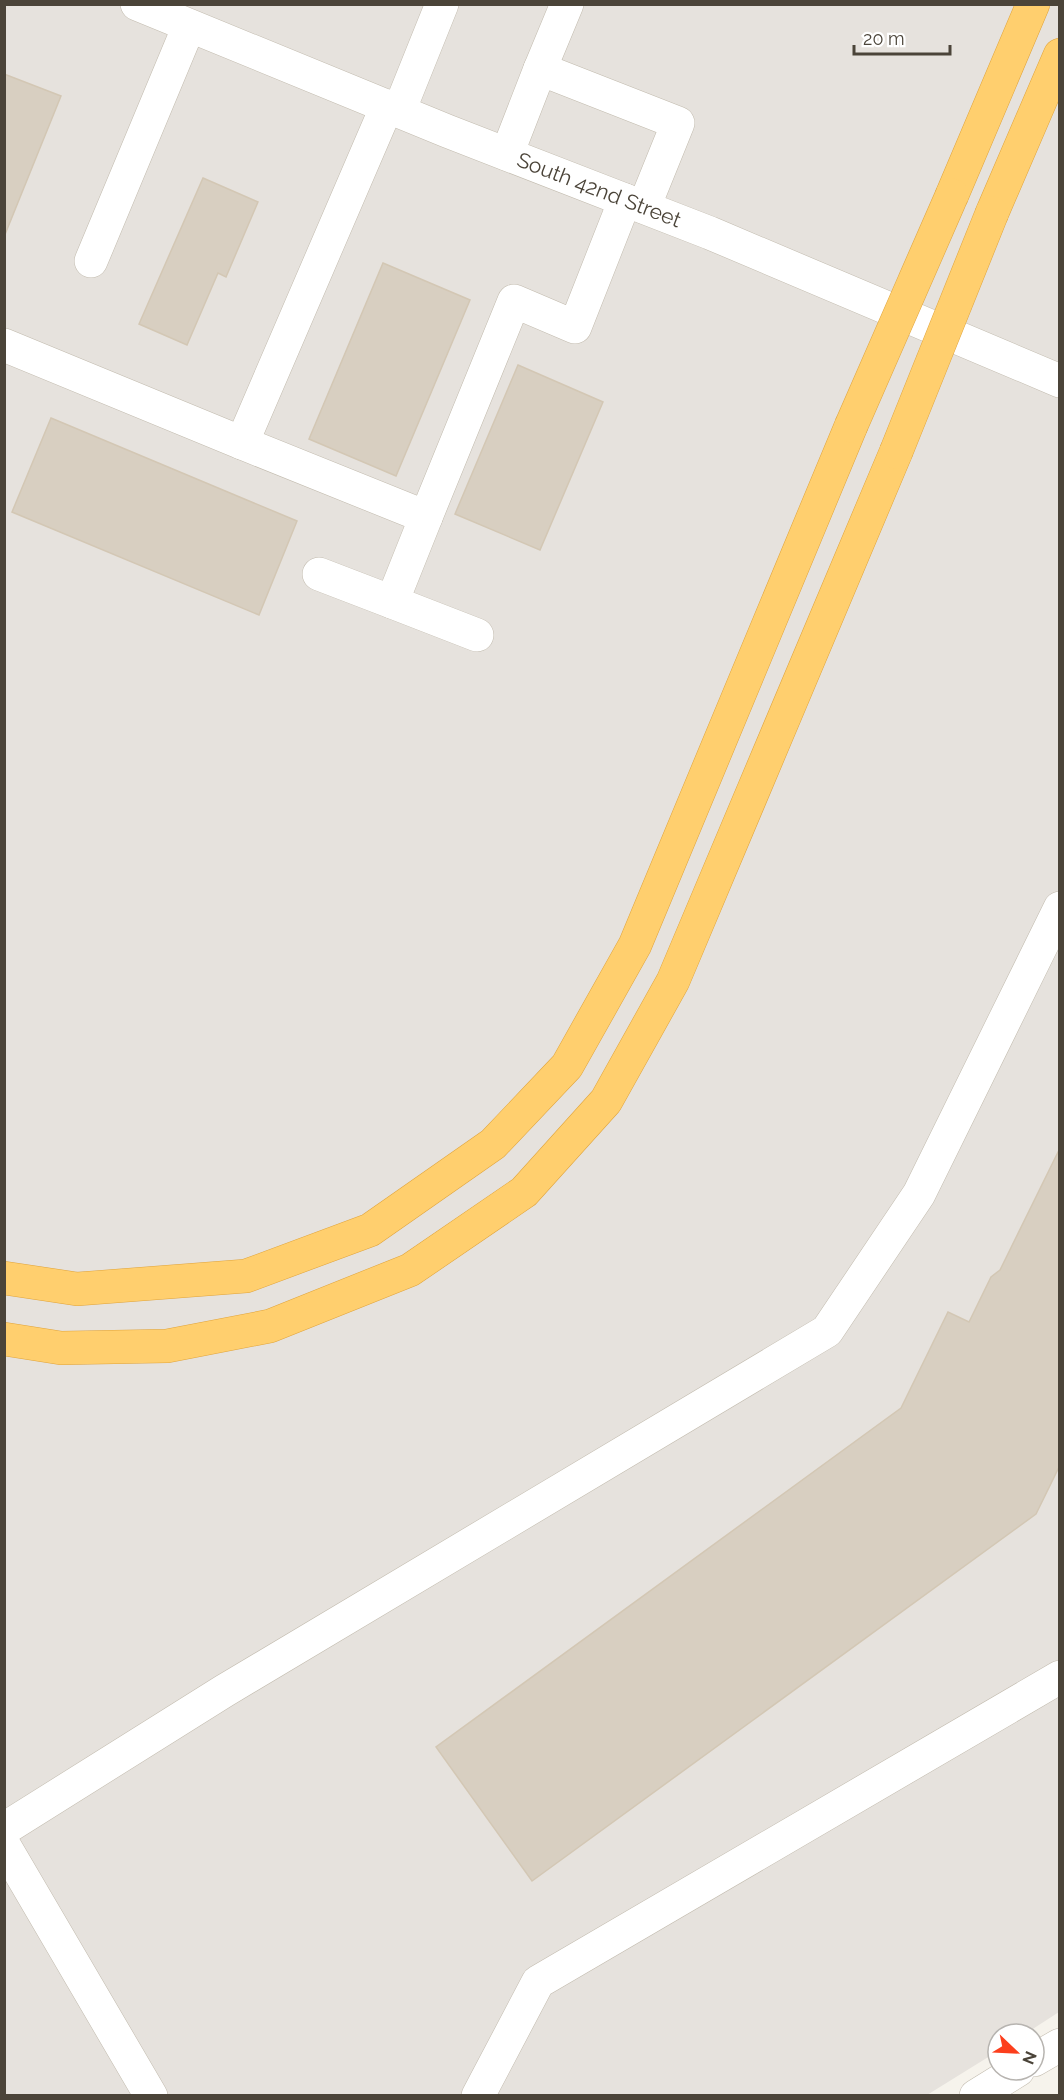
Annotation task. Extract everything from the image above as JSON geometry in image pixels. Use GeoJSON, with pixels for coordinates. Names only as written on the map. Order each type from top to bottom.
{"type":"FeatureCollection","features":[{"type":"Feature","properties":{"kind":"highway"},"geometry":{"type":"LineString","coordinates":[[4,1278],[77,1289],[246,1276],[370,1230],[493,1144],[567,1066],[635,945],[851,426],[1033,4]]}},
{"type":"Feature","properties":{"kind":"highway"},"geometry":{"type":"LineString","coordinates":[[4,1338],[61,1348],[167,1346],[270,1326],[410,1270],[524,1192],[606,1101],[673,981],[896,452],[992,213],[1059,55]]}},
{"type":"Feature","properties":{"kind":"street","name":"South 42nd Street"},"geometry":{"type":"LineString","coordinates":[[137,4],[393,109],[721,238],[1059,381]]}},
{"type":"Feature","properties":{"kind":"street"},"geometry":{"type":"LineString","coordinates":[[242,443],[442,4]]}},
{"type":"Feature","properties":{"kind":"street"},"geometry":{"type":"LineString","coordinates":[[507,154],[567,4]]}},
{"type":"Feature","properties":{"kind":"street"},"geometry":{"type":"LineString","coordinates":[[91,261],[189,26]]}},
{"type":"Feature","properties":{"kind":"street"},"geometry":{"type":"LineString","coordinates":[[392,602],[514,301],[575,327],[634,204],[678,123],[540,69]]}},
{"type":"Feature","properties":{"kind":"street"},"geometry":{"type":"LineString","coordinates":[[4,345],[426,517]]}},
{"type":"Feature","properties":{"kind":"street"},"geometry":{"type":"LineString","coordinates":[[319,574],[477,635]]}},
{"type":"Feature","properties":{"kind":"street"},"geometry":{"type":"LineString","coordinates":[[4,1829],[224,1691],[826,1331],[919,1194],[1059,908]]}},
{"type":"Feature","properties":{"kind":"street"},"geometry":{"type":"LineString","coordinates":[[478,2096],[538,1982],[1059,1677]]}},
{"type":"Feature","properties":{"kind":"street"},"geometry":{"type":"LineString","coordinates":[[4,1845],[151,2096]]}},
{"type":"Feature","properties":{"kind":"street"},"geometry":{"type":"LineString","coordinates":[[1046,2053],[1059,2045]]}},
{"type":"Feature","properties":{"kind":"street"},"geometry":{"type":"LineString","coordinates":[[976,2096],[999,2082]]}},
{"type":"Feature","properties":{"kind":"shaded area"},"geometry":{"type":"Polygon","coordinates":[[[5,5],[1059,5],[1059,2012],[1044,2022],[986,2022],[986,2058],[927,2095],[5,2096],[5,5]]]}},
{"type":"Feature","properties":{"kind":"building"},"geometry":{"type":"Polygon","coordinates":[[[4,74],[61,96],[4,237],[4,74]]]}},
{"type":"Feature","properties":{"kind":"building"},"geometry":{"type":"Polygon","coordinates":[[[203,178],[258,202],[226,277],[218,273],[187,345],[139,324],[203,178]]]}},
{"type":"Feature","properties":{"kind":"building"},"geometry":{"type":"Polygon","coordinates":[[[383,263],[470,300],[396,476],[309,439],[383,263]]]}},
{"type":"Feature","properties":{"kind":"building"},"geometry":{"type":"Polygon","coordinates":[[[518,365],[603,402],[540,550],[455,514],[518,365]]]}},
{"type":"Feature","properties":{"kind":"building"},"geometry":{"type":"Polygon","coordinates":[[[51,418],[297,521],[259,615],[12,512],[51,418]]]}},
{"type":"Feature","properties":{"kind":"building"},"geometry":{"type":"Polygon","coordinates":[[[1060,1148],[1060,1465],[1036,1514],[532,1881],[436,1747],[901,1408],[948,1312],[969,1322],[991,1277],[1000,1270],[1060,1148]]]}}]}
